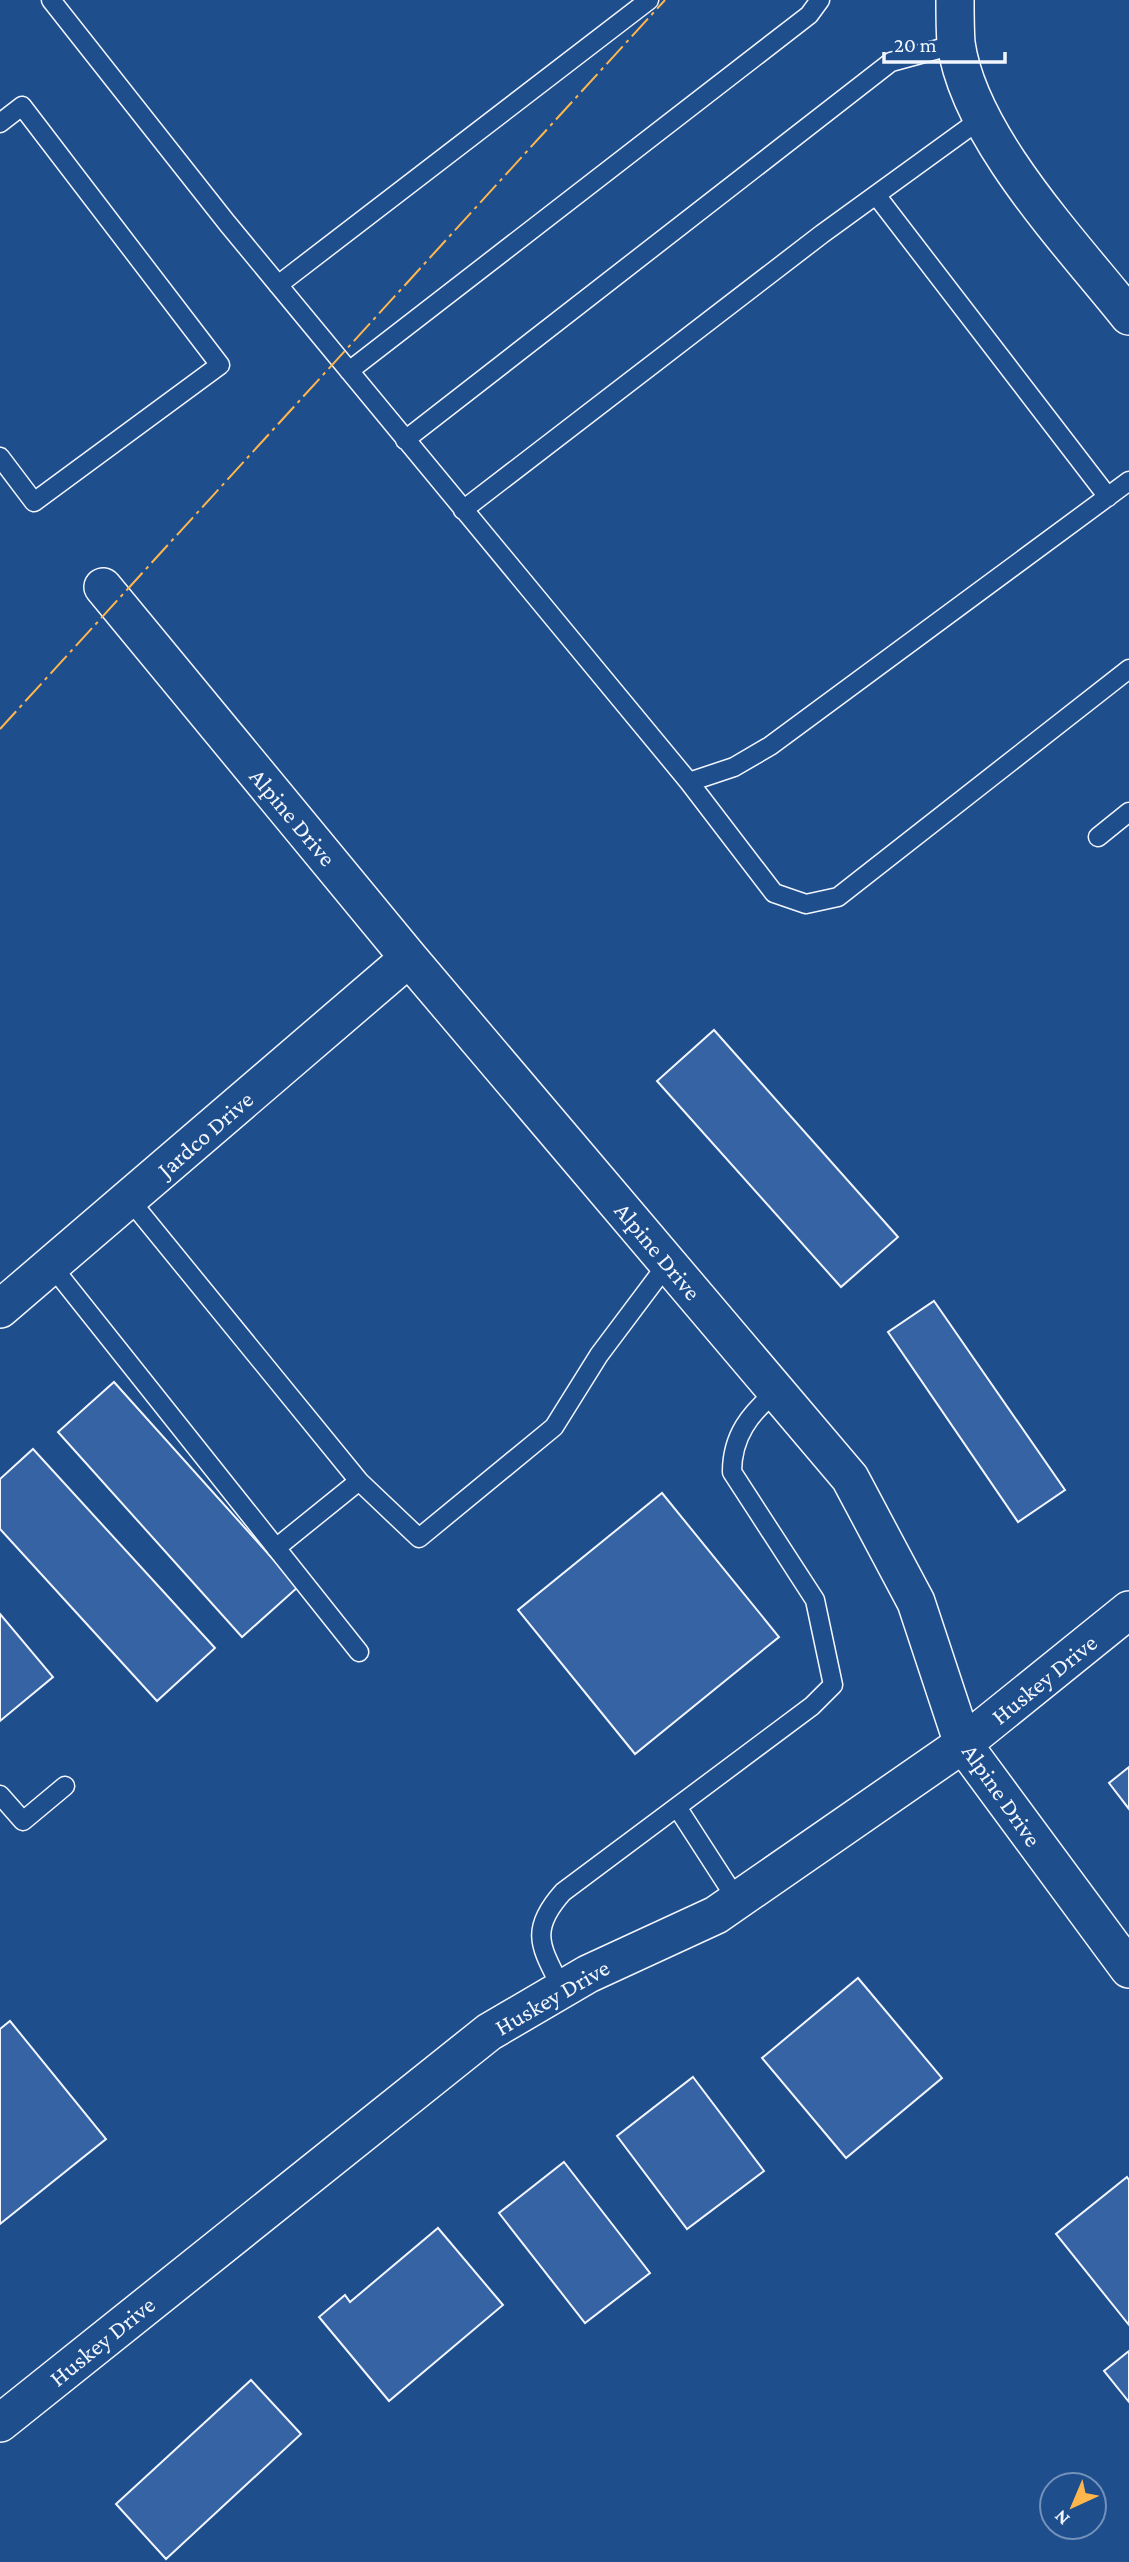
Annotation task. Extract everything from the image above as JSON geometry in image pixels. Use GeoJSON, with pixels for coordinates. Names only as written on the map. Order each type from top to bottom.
{"type":"FeatureCollection","features":[{"type":"Feature","properties":{"kind":"street"},"geometry":{"type":"LineString","coordinates":[[955,0],[957,44],[982,118],[1017,176],[1129,316]]}},
{"type":"Feature","properties":{"kind":"street","name":"Alpine Drive"},"geometry":{"type":"LineString","coordinates":[[103,587],[409,958],[850,1478],[916,1602],[963,1744],[1129,1969]]}},
{"type":"Feature","properties":{"kind":"street","name":"Jardco Drive"},"geometry":{"type":"LineString","coordinates":[[0,1309],[409,958]]}},
{"type":"Feature","properties":{"kind":"street","name":"Huskey Drive"},"geometry":{"type":"LineString","coordinates":[[0,2423],[489,2032],[588,1974],[716,1915],[963,1744],[1129,1610]]}},
{"type":"Feature","properties":{"kind":"lane"},"geometry":{"type":"LineString","coordinates":[[51,0],[278,285],[689,782],[774,893],[806,904],[838,897],[1129,669]]}},
{"type":"Feature","properties":{"kind":"lane"},"geometry":{"type":"LineString","coordinates":[[278,285],[649,0]]}},
{"type":"Feature","properties":{"kind":"lane"},"geometry":{"type":"LineString","coordinates":[[349,371],[809,15],[820,0]]}},
{"type":"Feature","properties":{"kind":"lane"},"geometry":{"type":"LineString","coordinates":[[405,440],[891,62],[957,44]]}},
{"type":"Feature","properties":{"kind":"lane"},"geometry":{"type":"LineString","coordinates":[[0,123],[22,106],[220,365],[34,502],[0,457]]}},
{"type":"Feature","properties":{"kind":"lane"},"geometry":{"type":"LineString","coordinates":[[463,510],[876,195],[982,118]]}},
{"type":"Feature","properties":{"kind":"lane"},"geometry":{"type":"LineString","coordinates":[[876,195],[1108,497]]}},
{"type":"Feature","properties":{"kind":"lane"},"geometry":{"type":"LineString","coordinates":[[689,782],[734,767],[770,746],[1129,481]]}},
{"type":"Feature","properties":{"kind":"lane"},"geometry":{"type":"LineString","coordinates":[[1098,837],[1129,813]]}},
{"type":"Feature","properties":{"kind":"lane"},"geometry":{"type":"LineString","coordinates":[[129,1199],[359,1480],[419,1538],[554,1427],[599,1355],[668,1263]]}},
{"type":"Feature","properties":{"kind":"lane"},"geometry":{"type":"LineString","coordinates":[[51,1265],[359,1652]]}},
{"type":"Feature","properties":{"kind":"lane"},"geometry":{"type":"LineString","coordinates":[[562,1989],[542,1949],[539,1933],[548,1909],[563,1892],[812,1706],[833,1685],[815,1600],[732,1472],[739,1431],[755,1409],[777,1391]]}},
{"type":"Feature","properties":{"kind":"lane"},"geometry":{"type":"LineString","coordinates":[[276,1548],[359,1480]]}},
{"type":"Feature","properties":{"kind":"lane"},"geometry":{"type":"LineString","coordinates":[[0,1795],[23,1821],[65,1786]]}},
{"type":"Feature","properties":{"kind":"lane"},"geometry":{"type":"LineString","coordinates":[[677,1807],[737,1900]]}},
{"type":"Feature","properties":{"kind":"building"},"geometry":{"type":"Polygon","coordinates":[[[714,1030],[898,1237],[841,1287],[657,1081],[714,1030]]]}},
{"type":"Feature","properties":{"kind":"building"},"geometry":{"type":"Polygon","coordinates":[[[934,1301],[1065,1490],[1018,1522],[888,1332],[934,1301]]]}},
{"type":"Feature","properties":{"kind":"building"},"geometry":{"type":"Polygon","coordinates":[[[114,1382],[298,1587],[242,1637],[58,1432],[114,1382]]]}},
{"type":"Feature","properties":{"kind":"building"},"geometry":{"type":"Polygon","coordinates":[[[33,1449],[215,1648],[157,1701],[0,1529],[0,1479],[33,1449]]]}},
{"type":"Feature","properties":{"kind":"building"},"geometry":{"type":"Polygon","coordinates":[[[662,1493],[779,1637],[635,1754],[518,1610],[662,1493]]]}},
{"type":"Feature","properties":{"kind":"building"},"geometry":{"type":"Polygon","coordinates":[[[0,1614],[53,1677],[0,1721],[0,1614]]]}},
{"type":"Feature","properties":{"kind":"building"},"geometry":{"type":"Polygon","coordinates":[[[1129,1767],[1129,1809],[1109,1783],[1129,1767]]]}},
{"type":"Feature","properties":{"kind":"building"},"geometry":{"type":"Polygon","coordinates":[[[858,1978],[942,2078],[846,2158],[762,2058],[858,1978]]]}},
{"type":"Feature","properties":{"kind":"building"},"geometry":{"type":"Polygon","coordinates":[[[10,2021],[106,2139],[0,2224],[0,2029],[10,2021]]]}},
{"type":"Feature","properties":{"kind":"building"},"geometry":{"type":"Polygon","coordinates":[[[693,2077],[764,2171],[687,2229],[617,2136],[693,2077]]]}},
{"type":"Feature","properties":{"kind":"building"},"geometry":{"type":"Polygon","coordinates":[[[564,2162],[650,2273],[585,2323],[499,2213],[564,2162]]]}},
{"type":"Feature","properties":{"kind":"building"},"geometry":{"type":"Polygon","coordinates":[[[1127,2177],[1129,2180],[1129,2325],[1056,2234],[1127,2177]]]}},
{"type":"Feature","properties":{"kind":"building"},"geometry":{"type":"Polygon","coordinates":[[[438,2228],[503,2305],[389,2401],[319,2317],[345,2295],[350,2302],[438,2228]]]}},
{"type":"Feature","properties":{"kind":"building"},"geometry":{"type":"Polygon","coordinates":[[[1129,2351],[1129,2402],[1104,2371],[1129,2351]]]}},
{"type":"Feature","properties":{"kind":"building"},"geometry":{"type":"Polygon","coordinates":[[[251,2380],[301,2434],[166,2559],[116,2504],[251,2380]]]}},
{"type":"Feature","properties":{"kind":"power"},"geometry":{"type":"LineString","coordinates":[[0,729],[665,0]]}}]}
